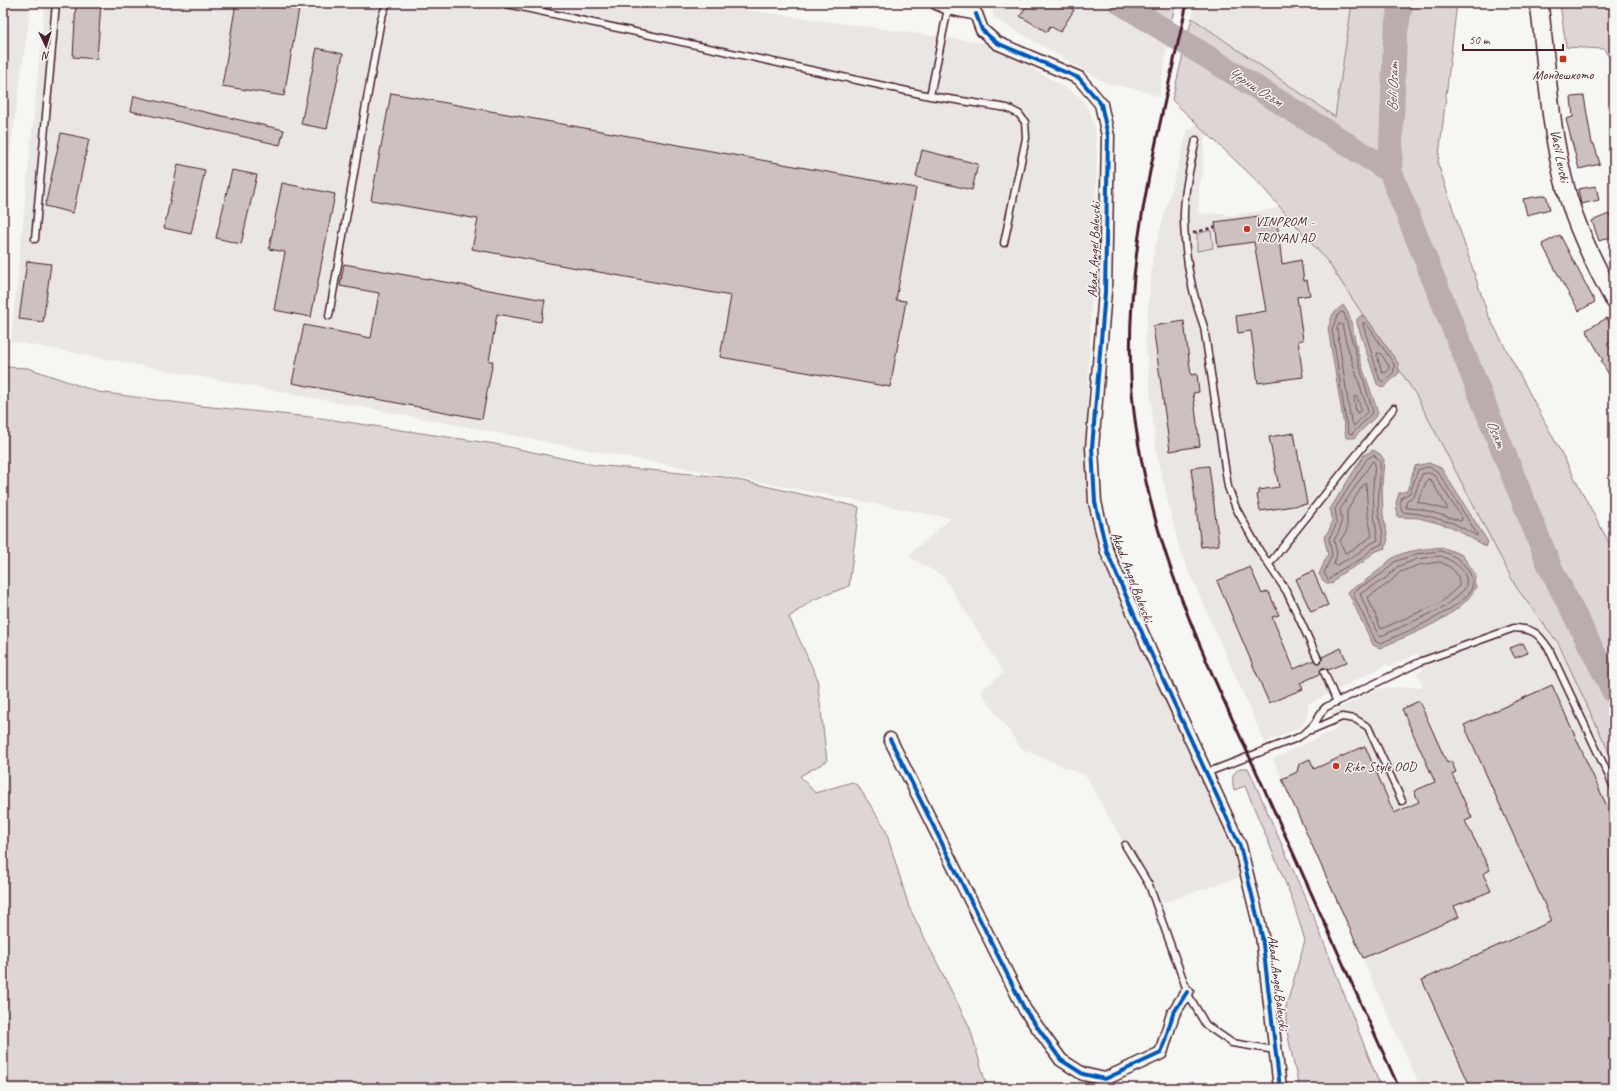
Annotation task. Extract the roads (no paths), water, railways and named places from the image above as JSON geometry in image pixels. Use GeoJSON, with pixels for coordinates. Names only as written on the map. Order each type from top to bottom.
{"type":"FeatureCollection","features":[{"type":"Feature","properties":{"kind":"main road","name":"Vasil Levski"},"geometry":{"type":"LineString","coordinates":[[1539,3],[1554,127],[1563,173],[1574,214],[1587,248],[1614,300]]}},
{"type":"Feature","properties":{"kind":"street"},"geometry":{"type":"LineString","coordinates":[[936,3],[948,8],[977,9]]}},
{"type":"Feature","properties":{"kind":"street","name":"Akad. Angel Balevski"},"geometry":{"type":"LineString","coordinates":[[977,9],[982,30],[997,43],[1079,78],[1100,104],[1108,136],[1104,292],[1092,448],[1095,502],[1107,552],[1150,651],[1240,846],[1262,936],[1280,1088]]}},
{"type":"Feature","properties":{"kind":"street"},"geometry":{"type":"LineString","coordinates":[[890,740],[1025,1010],[1061,1060],[1083,1074],[1105,1079],[1161,1053],[1173,1014],[1187,992]]}},
{"type":"Feature","properties":{"kind":"lane"},"geometry":{"type":"LineString","coordinates":[[35,239],[56,3]]}},
{"type":"Feature","properties":{"kind":"lane"},"geometry":{"type":"LineString","coordinates":[[329,316],[381,19],[387,3]]}},
{"type":"Feature","properties":{"kind":"lane"},"geometry":{"type":"LineString","coordinates":[[502,3],[930,96],[1007,108],[1019,114],[1025,122],[1026,138],[1004,243]]}},
{"type":"Feature","properties":{"kind":"lane"},"geometry":{"type":"LineString","coordinates":[[930,96],[948,8]]}},
{"type":"Feature","properties":{"kind":"lane"},"geometry":{"type":"LineString","coordinates":[[1196,140],[1188,175],[1184,221],[1185,235],[1195,302],[1204,327],[1228,487],[1236,508],[1259,550],[1287,592],[1318,659]]}},
{"type":"Feature","properties":{"kind":"lane"},"geometry":{"type":"LineString","coordinates":[[1269,564],[1394,408]]}},
{"type":"Feature","properties":{"kind":"lane"},"geometry":{"type":"LineString","coordinates":[[1308,732],[1316,723],[1320,712],[1326,707],[1422,661],[1514,628],[1530,629],[1540,637],[1550,649],[1614,787]]}},
{"type":"Feature","properties":{"kind":"lane"},"geometry":{"type":"LineString","coordinates":[[1324,672],[1337,702]]}},
{"type":"Feature","properties":{"kind":"lane"},"geometry":{"type":"LineString","coordinates":[[1206,773],[1282,745],[1342,717],[1355,719],[1368,727],[1402,801]]}},
{"type":"Feature","properties":{"kind":"lane"},"geometry":{"type":"LineString","coordinates":[[1125,845],[1149,885],[1187,992],[1206,1025],[1232,1043],[1275,1050]]}},
{"type":"Feature","properties":{"kind":"water"},"geometry":{"type":"Polygon","coordinates":[[[1343,305],[1350,317],[1357,349],[1378,414],[1354,438],[1346,438],[1328,328],[1333,314],[1343,305]]]}},
{"type":"Feature","properties":{"kind":"water"},"geometry":{"type":"Polygon","coordinates":[[[1362,315],[1368,320],[1398,363],[1399,373],[1383,388],[1377,384],[1357,323],[1357,319],[1362,315]]]}},
{"type":"Feature","properties":{"kind":"water"},"geometry":{"type":"Polygon","coordinates":[[[1373,450],[1380,454],[1384,460],[1382,485],[1383,515],[1388,539],[1385,548],[1374,552],[1363,562],[1339,575],[1332,584],[1327,583],[1319,574],[1328,554],[1324,537],[1332,524],[1330,509],[1364,455],[1373,450]]]}},
{"type":"Feature","properties":{"kind":"water"},"geometry":{"type":"Polygon","coordinates":[[[1429,463],[1441,468],[1488,542],[1486,547],[1452,527],[1419,518],[1398,517],[1396,503],[1399,493],[1407,491],[1415,466],[1429,463]]]}},
{"type":"Feature","properties":{"kind":"water"},"geometry":{"type":"Polygon","coordinates":[[[1442,547],[1462,555],[1476,575],[1474,581],[1476,587],[1469,598],[1447,616],[1419,631],[1380,648],[1373,645],[1348,592],[1352,588],[1364,582],[1390,560],[1401,554],[1415,550],[1442,547]]]}},
{"type":"Feature","properties":{"kind":"waterway","name":"Черни Осъм"},"geometry":{"type":"LineString","coordinates":[[1121,3],[1390,171]]}},
{"type":"Feature","properties":{"kind":"waterway","name":"Osam"},"geometry":{"type":"LineString","coordinates":[[1401,3],[1395,38],[1390,171],[1550,567],[1614,692]]}},
{"type":"Feature","properties":{"kind":"railway"},"geometry":{"type":"LineString","coordinates":[[1187,3],[1147,188],[1133,282],[1131,377],[1136,431],[1146,484],[1160,536],[1196,636],[1217,686],[1399,1088]]}},
{"type":"Feature","properties":{"kind":"place","name":"Мондешкото"},"geometry":{"type":"Point","coordinates":[1563,59]}},
{"type":"Feature","properties":{"kind":"place","name":"VINPROM - TROYAN AD"},"geometry":{"type":"Point","coordinates":[1247,229]}},
{"type":"Feature","properties":{"kind":"place","name":"Riko Style OOD"},"geometry":{"type":"Point","coordinates":[1336,766]}},
{"type":"Feature","properties":{"kind":"water label","name":"Beli Osam"},"geometry":{"type":"Point","coordinates":[1393,87]}}]}
